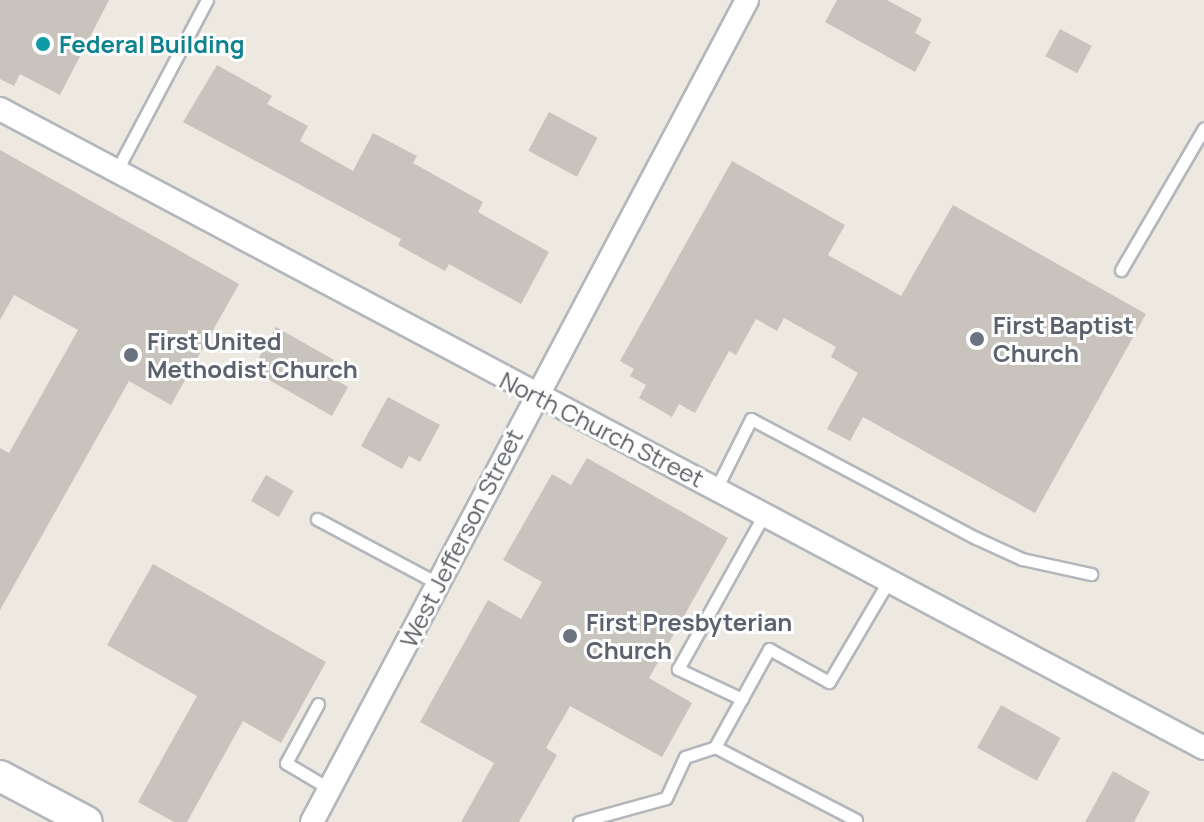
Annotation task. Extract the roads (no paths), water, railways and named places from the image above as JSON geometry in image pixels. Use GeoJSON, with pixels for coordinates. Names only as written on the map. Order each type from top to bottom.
{"type":"FeatureCollection","features":[{"type":"Feature","properties":{"kind":"street","name":"West Jefferson Street"},"geometry":{"type":"LineString","coordinates":[[312,822],[435,582],[747,0]]}},
{"type":"Feature","properties":{"kind":"street","name":"North Church Street"},"geometry":{"type":"LineString","coordinates":[[0,109],[118,168],[535,395],[717,487],[1204,748]]}},
{"type":"Feature","properties":{"kind":"street"},"geometry":{"type":"LineString","coordinates":[[0,776],[87,822]]}},
{"type":"Feature","properties":{"kind":"lane"},"geometry":{"type":"LineString","coordinates":[[118,168],[207,0]]}},
{"type":"Feature","properties":{"kind":"lane"},"geometry":{"type":"LineString","coordinates":[[1121,270],[1204,128]]}},
{"type":"Feature","properties":{"kind":"lane"},"geometry":{"type":"LineString","coordinates":[[717,487],[751,419],[999,549],[1059,570],[1091,574]]}},
{"type":"Feature","properties":{"kind":"lane"},"geometry":{"type":"LineString","coordinates":[[742,699],[678,669],[765,513]]}},
{"type":"Feature","properties":{"kind":"lane"},"geometry":{"type":"LineString","coordinates":[[317,519],[435,582]]}},
{"type":"Feature","properties":{"kind":"lane"},"geometry":{"type":"LineString","coordinates":[[579,822],[666,798],[685,757],[715,747],[769,649],[829,682],[889,579]]}},
{"type":"Feature","properties":{"kind":"lane"},"geometry":{"type":"LineString","coordinates":[[318,704],[286,763],[330,789]]}},
{"type":"Feature","properties":{"kind":"lane"},"geometry":{"type":"LineString","coordinates":[[715,747],[856,820]]}},
{"type":"Feature","properties":{"kind":"place","name":"Federal Building"},"geometry":{"type":"Point","coordinates":[43,44]}},
{"type":"Feature","properties":{"kind":"place","name":"First Baptist Church"},"geometry":{"type":"Point","coordinates":[977,339]}},
{"type":"Feature","properties":{"kind":"place","name":"First United Methodist Church"},"geometry":{"type":"Point","coordinates":[131,355]}},
{"type":"Feature","properties":{"kind":"place","name":"First Presbyterian Church"},"geometry":{"type":"Point","coordinates":[570,636]}}]}
